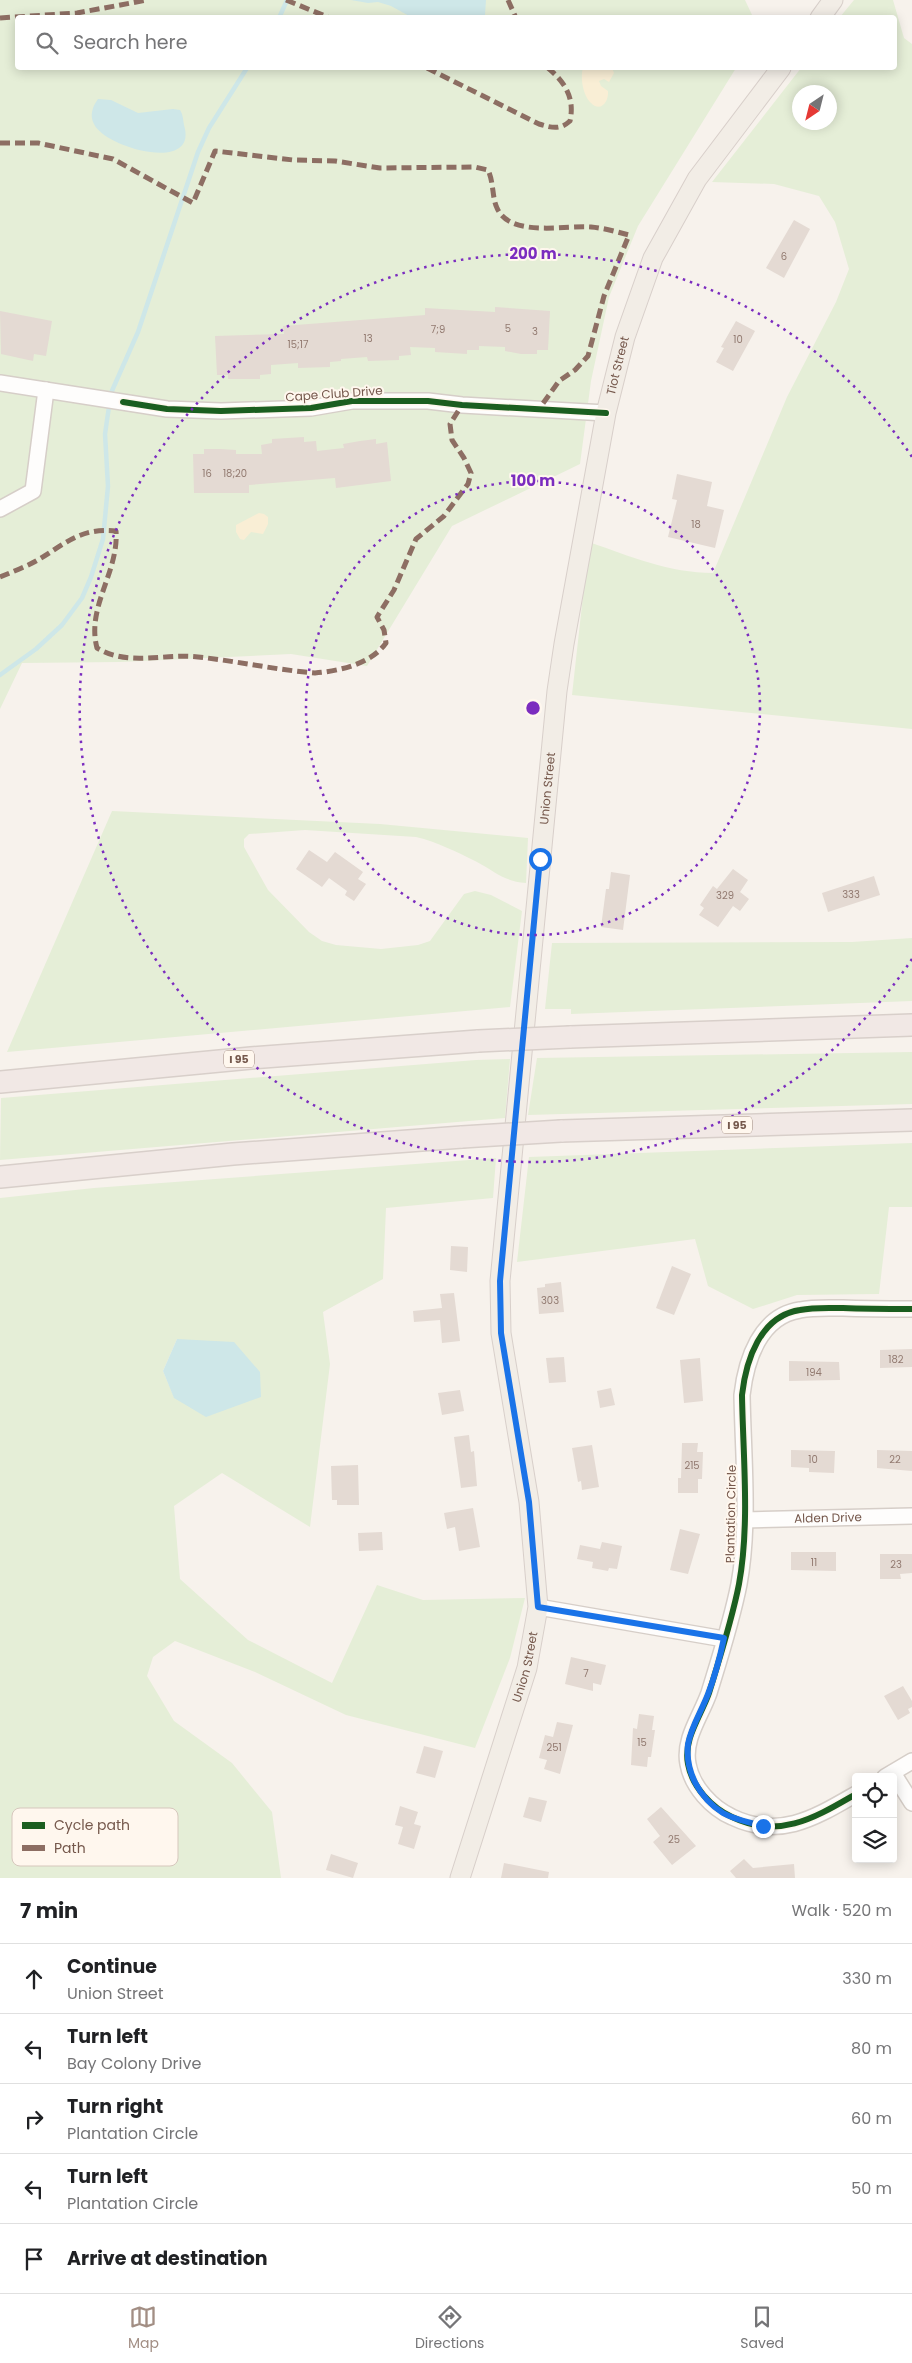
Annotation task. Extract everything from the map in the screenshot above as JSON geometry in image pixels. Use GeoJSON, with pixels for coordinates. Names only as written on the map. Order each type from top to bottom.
{"type":"FeatureCollection","features":[{"type":"Feature","properties":{"kind":"highway","name":"I 95"},"geometry":{"type":"LineString","coordinates":[[0,1082],[251,1058],[478,1041],[912,1025]]}},
{"type":"Feature","properties":{"kind":"highway","name":"I 95"},"geometry":{"type":"LineString","coordinates":[[0,1177],[224,1155],[462,1137],[562,1131],[912,1120]]}},
{"type":"Feature","properties":{"kind":"main road"},"geometry":{"type":"LineString","coordinates":[[822,15],[833,0]]}},
{"type":"Feature","properties":{"kind":"main road","name":"Tiot Street"},"geometry":{"type":"LineString","coordinates":[[556,703],[564,644],[606,413],[624,342],[653,258],[696,180],[779,70]]}},
{"type":"Feature","properties":{"kind":"main road","name":"Union Street"},"geometry":{"type":"LineString","coordinates":[[460,1878],[527,1668],[538,1607],[529,1502],[501,1333],[500,1281],[556,703]]}},
{"type":"Feature","properties":{"kind":"street","name":"Cape Club Drive"},"geometry":{"type":"LineString","coordinates":[[0,382],[167,409],[221,411],[311,408],[352,401],[428,401],[462,405],[606,413]]}},
{"type":"Feature","properties":{"kind":"street"},"geometry":{"type":"LineString","coordinates":[[0,509],[32,491],[46,390]]}},
{"type":"Feature","properties":{"kind":"street","name":"Plantation Circle"},"geometry":{"type":"LineString","coordinates":[[852,1796],[821,1814],[790,1826],[763,1826],[736,1819],[722,1812],[706,1798],[692,1779],[687,1764],[688,1742],[708,1695],[739,1584],[743,1556],[744,1520],[742,1395],[745,1370],[764,1330],[780,1318],[798,1310],[912,1309]]}},
{"type":"Feature","properties":{"kind":"street","name":"Alden Drive"},"geometry":{"type":"LineString","coordinates":[[744,1520],[912,1516]]}},
{"type":"Feature","properties":{"kind":"street"},"geometry":{"type":"LineString","coordinates":[[538,1607],[724,1638]]}},
{"type":"Feature","properties":{"kind":"street"},"geometry":{"type":"LineString","coordinates":[[892,1773],[912,1761]]}},
{"type":"Feature","properties":{"kind":"street"},"geometry":{"type":"LineString","coordinates":[[897,1785],[912,1803]]}},
{"type":"Feature","properties":{"kind":"green space"},"geometry":{"type":"Polygon","coordinates":[[[0,0],[745,0],[752,15],[15,15],[15,70],[735,70],[638,226],[609,297],[591,381],[580,464],[452,526],[367,666],[291,654],[120,662],[22,663],[0,709],[0,0]]]}},
{"type":"Feature","properties":{"kind":"green space"},"geometry":{"type":"Polygon","coordinates":[[[854,0],[893,0],[904,38],[912,44],[912,729],[572,695],[589,542],[665,567],[713,573],[787,397],[836,302],[849,269],[835,222],[819,196],[774,184],[712,182],[799,70],[897,70],[897,15],[842,15],[854,0]]]}},
{"type":"Feature","properties":{"kind":"green space"},"geometry":{"type":"Polygon","coordinates":[[[112,811],[380,824],[528,838],[526,883],[500,876],[454,851],[416,837],[305,830],[249,834],[244,839],[244,847],[268,890],[309,932],[322,941],[336,945],[381,949],[418,945],[430,941],[464,894],[475,891],[491,895],[522,911],[510,1007],[7,1052],[112,811]]]}},
{"type":"Feature","properties":{"kind":"green space"},"geometry":{"type":"Polygon","coordinates":[[[912,938],[912,1001],[571,1014],[571,1009],[545,1009],[552,943],[852,942],[912,938]]]}},
{"type":"Feature","properties":{"kind":"green space"},"geometry":{"type":"Polygon","coordinates":[[[912,1052],[912,1104],[528,1115],[537,1058],[912,1052]]]}},
{"type":"Feature","properties":{"kind":"green space"},"geometry":{"type":"Polygon","coordinates":[[[510,1059],[505,1118],[0,1160],[1,1098],[476,1060],[510,1059]]]}},
{"type":"Feature","properties":{"kind":"green space"},"geometry":{"type":"Polygon","coordinates":[[[912,1143],[912,1207],[889,1207],[879,1294],[797,1295],[753,1309],[708,1286],[695,1239],[517,1262],[529,1157],[912,1143]]]}},
{"type":"Feature","properties":{"kind":"green space"},"geometry":{"type":"Polygon","coordinates":[[[496,1158],[493,1198],[386,1208],[383,1279],[323,1312],[330,1364],[310,1527],[222,1473],[174,1506],[180,1579],[248,1640],[332,1683],[377,1585],[423,1600],[525,1598],[510,1658],[475,1748],[346,1715],[255,1672],[175,1641],[153,1657],[147,1676],[174,1721],[232,1763],[272,1812],[281,1878],[0,1878],[0,1198],[94,1188],[496,1158]],[[177,1339],[163,1371],[174,1397],[177,1339]]]}},
{"type":"Feature","properties":{"kind":"sand"},"geometry":{"type":"Polygon","coordinates":[[[582,70],[613,70],[614,73],[609,82],[604,79],[599,81],[601,86],[608,91],[604,105],[598,107],[588,100],[584,91],[582,70]]]}},
{"type":"Feature","properties":{"kind":"sand"},"geometry":{"type":"Polygon","coordinates":[[[259,513],[268,517],[268,524],[263,534],[251,532],[244,540],[240,539],[236,532],[236,525],[259,513]]]}},
{"type":"Feature","properties":{"kind":"water"},"geometry":{"type":"Polygon","coordinates":[[[351,0],[486,0],[485,15],[407,15],[391,6],[378,2],[368,3],[351,0]]]}},
{"type":"Feature","properties":{"kind":"water"},"geometry":{"type":"Polygon","coordinates":[[[98,99],[111,100],[138,113],[180,110],[185,140],[178,149],[165,153],[131,148],[115,141],[102,133],[94,124],[92,111],[98,99]]]}},
{"type":"Feature","properties":{"kind":"water"},"geometry":{"type":"Polygon","coordinates":[[[177,1339],[234,1342],[260,1372],[261,1397],[206,1417],[174,1398],[163,1371],[177,1339]]]}},
{"type":"Feature","properties":{"kind":"building"},"geometry":{"type":"Polygon","coordinates":[[[794,220],[810,229],[784,278],[766,268],[794,220]]]}},
{"type":"Feature","properties":{"kind":"building"},"geometry":{"type":"Polygon","coordinates":[[[495,307],[550,311],[548,350],[537,350],[537,354],[521,354],[505,351],[505,347],[479,346],[479,350],[467,350],[467,354],[435,352],[435,348],[410,347],[411,355],[399,356],[399,360],[368,361],[367,357],[341,359],[341,361],[330,362],[330,367],[298,368],[298,363],[271,365],[271,374],[260,375],[260,379],[228,379],[228,375],[217,375],[215,336],[284,334],[283,326],[425,315],[425,308],[495,312],[495,307]]]}},
{"type":"Feature","properties":{"kind":"building"},"geometry":{"type":"Polygon","coordinates":[[[0,311],[52,321],[46,356],[34,354],[33,361],[1,354],[0,311]]]}},
{"type":"Feature","properties":{"kind":"building"},"geometry":{"type":"Polygon","coordinates":[[[736,321],[755,331],[733,371],[716,362],[724,348],[721,347],[736,321]]]}},
{"type":"Feature","properties":{"kind":"building"},"geometry":{"type":"Polygon","coordinates":[[[304,437],[304,442],[316,441],[317,451],[344,448],[343,444],[360,441],[376,439],[376,444],[387,442],[391,481],[336,488],[335,478],[249,485],[249,493],[194,493],[193,454],[204,454],[204,449],[220,449],[236,450],[236,454],[262,454],[261,445],[272,443],[272,439],[304,437]]]}},
{"type":"Feature","properties":{"kind":"building"},"geometry":{"type":"Polygon","coordinates":[[[677,474],[712,482],[707,506],[724,510],[715,548],[668,537],[677,500],[672,499],[677,474]]]}},
{"type":"Feature","properties":{"kind":"building"},"geometry":{"type":"Polygon","coordinates":[[[309,850],[327,862],[335,852],[363,872],[358,879],[366,884],[354,901],[345,895],[347,891],[329,878],[322,887],[296,869],[309,850]]]}},
{"type":"Feature","properties":{"kind":"building"},"geometry":{"type":"Polygon","coordinates":[[[733,869],[748,880],[740,892],[749,899],[740,911],[733,906],[718,927],[699,915],[704,908],[700,905],[713,886],[717,889],[733,869]]]}},
{"type":"Feature","properties":{"kind":"building"},"geometry":{"type":"Polygon","coordinates":[[[611,872],[630,875],[623,930],[601,927],[606,889],[609,889],[611,872]]]}},
{"type":"Feature","properties":{"kind":"building"},"geometry":{"type":"Polygon","coordinates":[[[874,876],[880,895],[828,912],[822,893],[874,876]]]}},
{"type":"Feature","properties":{"kind":"building"},"geometry":{"type":"Polygon","coordinates":[[[451,1246],[468,1247],[467,1272],[450,1270],[451,1246]]]}},
{"type":"Feature","properties":{"kind":"building"},"geometry":{"type":"Polygon","coordinates":[[[672,1266],[691,1274],[674,1315],[656,1308],[672,1266]]]}},
{"type":"Feature","properties":{"kind":"building"},"geometry":{"type":"Polygon","coordinates":[[[561,1282],[564,1312],[539,1314],[537,1288],[545,1287],[545,1284],[561,1282]]]}},
{"type":"Feature","properties":{"kind":"building"},"geometry":{"type":"Polygon","coordinates":[[[454,1293],[460,1341],[442,1343],[440,1320],[414,1322],[413,1311],[442,1308],[440,1294],[454,1293]]]}},
{"type":"Feature","properties":{"kind":"building"},"geometry":{"type":"Polygon","coordinates":[[[912,1349],[912,1367],[880,1368],[880,1350],[912,1349]]]}},
{"type":"Feature","properties":{"kind":"building"},"geometry":{"type":"Polygon","coordinates":[[[564,1357],[566,1382],[549,1383],[546,1358],[564,1357]]]}},
{"type":"Feature","properties":{"kind":"building"},"geometry":{"type":"Polygon","coordinates":[[[700,1358],[703,1401],[684,1403],[680,1360],[700,1358]]]}},
{"type":"Feature","properties":{"kind":"building"},"geometry":{"type":"Polygon","coordinates":[[[789,1361],[839,1362],[840,1380],[789,1381],[789,1361]]]}},
{"type":"Feature","properties":{"kind":"building"},"geometry":{"type":"Polygon","coordinates":[[[611,1388],[615,1405],[600,1408],[597,1391],[611,1388]]]}},
{"type":"Feature","properties":{"kind":"building"},"geometry":{"type":"Polygon","coordinates":[[[460,1390],[464,1411],[442,1415],[438,1393],[460,1390]]]}},
{"type":"Feature","properties":{"kind":"building"},"geometry":{"type":"Polygon","coordinates":[[[469,1435],[471,1452],[474,1451],[477,1486],[461,1488],[454,1437],[469,1435]]]}},
{"type":"Feature","properties":{"kind":"building"},"geometry":{"type":"Polygon","coordinates":[[[682,1443],[698,1443],[697,1452],[703,1452],[702,1479],[698,1479],[698,1493],[678,1493],[678,1478],[681,1478],[682,1443]]]}},
{"type":"Feature","properties":{"kind":"building"},"geometry":{"type":"Polygon","coordinates":[[[592,1445],[599,1487],[582,1490],[581,1481],[578,1482],[572,1448],[592,1445]]]}},
{"type":"Feature","properties":{"kind":"building"},"geometry":{"type":"Polygon","coordinates":[[[791,1450],[835,1451],[834,1473],[809,1472],[809,1468],[791,1467],[791,1450]]]}},
{"type":"Feature","properties":{"kind":"building"},"geometry":{"type":"Polygon","coordinates":[[[877,1450],[912,1451],[912,1471],[877,1468],[877,1450]]]}},
{"type":"Feature","properties":{"kind":"building"},"geometry":{"type":"Polygon","coordinates":[[[358,1465],[359,1505],[337,1505],[337,1500],[332,1500],[331,1466],[358,1465]]]}},
{"type":"Feature","properties":{"kind":"building"},"geometry":{"type":"Polygon","coordinates":[[[473,1508],[480,1547],[459,1551],[455,1527],[447,1529],[444,1513],[473,1508]]]}},
{"type":"Feature","properties":{"kind":"building"},"geometry":{"type":"Polygon","coordinates":[[[680,1529],[700,1534],[688,1574],[670,1570],[680,1529]]]}},
{"type":"Feature","properties":{"kind":"building"},"geometry":{"type":"Polygon","coordinates":[[[382,1532],[383,1550],[359,1551],[358,1533],[382,1532]]]}},
{"type":"Feature","properties":{"kind":"building"},"geometry":{"type":"Polygon","coordinates":[[[602,1542],[622,1546],[617,1569],[609,1568],[608,1571],[592,1568],[593,1562],[577,1559],[580,1545],[600,1549],[602,1542]]]}},
{"type":"Feature","properties":{"kind":"building"},"geometry":{"type":"Polygon","coordinates":[[[791,1552],[836,1552],[836,1571],[791,1570],[791,1552]]]}},
{"type":"Feature","properties":{"kind":"building"},"geometry":{"type":"Polygon","coordinates":[[[880,1554],[912,1554],[912,1573],[900,1574],[901,1579],[880,1579],[880,1554]]]}},
{"type":"Feature","properties":{"kind":"building"},"geometry":{"type":"Polygon","coordinates":[[[571,1657],[606,1665],[601,1685],[593,1683],[593,1691],[565,1684],[571,1657]]]}},
{"type":"Feature","properties":{"kind":"building"},"geometry":{"type":"Polygon","coordinates":[[[903,1686],[912,1701],[912,1707],[908,1709],[910,1713],[898,1720],[884,1696],[903,1686]]]}},
{"type":"Feature","properties":{"kind":"building"},"geometry":{"type":"Polygon","coordinates":[[[639,1714],[654,1716],[652,1730],[655,1730],[651,1757],[648,1757],[647,1767],[631,1765],[633,1728],[637,1729],[639,1714]]]}},
{"type":"Feature","properties":{"kind":"building"},"geometry":{"type":"Polygon","coordinates":[[[557,1722],[573,1725],[560,1774],[544,1769],[547,1760],[539,1758],[545,1735],[553,1737],[557,1722]]]}},
{"type":"Feature","properties":{"kind":"building"},"geometry":{"type":"Polygon","coordinates":[[[424,1746],[443,1751],[435,1778],[416,1773],[424,1746]]]}},
{"type":"Feature","properties":{"kind":"building"},"geometry":{"type":"Polygon","coordinates":[[[529,1797],[547,1801],[541,1822],[523,1817],[529,1797]]]}},
{"type":"Feature","properties":{"kind":"building"},"geometry":{"type":"Polygon","coordinates":[[[400,1806],[418,1812],[414,1824],[421,1826],[414,1849],[398,1844],[403,1827],[395,1825],[400,1806]]]}},
{"type":"Feature","properties":{"kind":"building"},"geometry":{"type":"Polygon","coordinates":[[[661,1807],[696,1846],[672,1865],[653,1842],[660,1836],[647,1819],[661,1807]]]}},
{"type":"Feature","properties":{"kind":"building"},"geometry":{"type":"Polygon","coordinates":[[[331,1854],[358,1863],[353,1878],[326,1870],[331,1854]]]}},
{"type":"Feature","properties":{"kind":"building"},"geometry":{"type":"Polygon","coordinates":[[[744,1859],[753,1868],[794,1864],[795,1878],[736,1878],[730,1871],[744,1859]]]}},
{"type":"Feature","properties":{"kind":"building"},"geometry":{"type":"Polygon","coordinates":[[[504,1863],[549,1872],[548,1878],[501,1878],[504,1863]]]}},
{"type":"Feature","properties":{"kind":"waterway"},"geometry":{"type":"LineString","coordinates":[[280,15],[287,0]]}},
{"type":"Feature","properties":{"kind":"waterway"},"geometry":{"type":"LineString","coordinates":[[0,675],[36,649],[62,625],[82,598],[91,577],[103,539],[108,486],[105,434],[111,393],[138,332],[198,152],[209,128],[246,70]]}},
{"type":"Feature","properties":{"kind":"marked path"},"geometry":{"type":"LineString","coordinates":[[46,15],[77,13],[147,0]]}},
{"type":"Feature","properties":{"kind":"marked path"},"geometry":{"type":"LineString","coordinates":[[286,0],[323,15]]}},
{"type":"Feature","properties":{"kind":"marked path"},"geometry":{"type":"LineString","coordinates":[[508,0],[515,15]]}},
{"type":"Feature","properties":{"kind":"marked path"},"geometry":{"type":"LineString","coordinates":[[0,18],[15,17]]}},
{"type":"Feature","properties":{"kind":"marked path"},"geometry":{"type":"LineString","coordinates":[[431,70],[539,124],[559,127],[570,121],[570,98],[564,85],[550,70]]}},
{"type":"Feature","properties":{"kind":"marked path"},"geometry":{"type":"LineString","coordinates":[[0,143],[38,143],[113,159],[193,203],[215,151],[293,160],[335,161],[380,168],[475,167],[488,170],[497,208],[504,217],[514,223],[526,227],[540,228],[591,227],[629,235],[604,296],[588,356],[575,370],[559,381],[539,409]]}},
{"type":"Feature","properties":{"kind":"marked path"},"geometry":{"type":"LineString","coordinates":[[0,577],[32,563],[64,543],[82,535],[103,530],[116,531],[113,561],[96,618],[97,648],[121,657],[198,657],[315,673],[354,665],[372,656],[386,643],[384,630],[377,617],[394,590],[416,539],[444,516],[468,484],[471,473],[452,440],[450,424],[462,405]]}},
{"type":"Feature","properties":{"kind":"cycle path"},"geometry":{"type":"LineString","coordinates":[[123,402],[167,409],[221,411],[311,408],[352,401],[428,401],[462,405],[606,413]]}},
{"type":"Feature","properties":{"kind":"cycle path"},"geometry":{"type":"LineString","coordinates":[[852,1796],[826,1811],[797,1823],[782,1826],[749,1824],[717,1808],[698,1789],[690,1773],[687,1755],[688,1746],[709,1693],[739,1584],[745,1514],[742,1395],[747,1368],[758,1342],[765,1330],[775,1321],[786,1314],[800,1310],[811,1308],[912,1309]]}},
{"type":"Feature","properties":{"kind":"route"},"geometry":{"type":"LineString","coordinates":[[540,859],[501,1253],[500,1281],[501,1333],[529,1502],[538,1607],[724,1638],[708,1695],[688,1742],[687,1764],[692,1779],[706,1798],[722,1812],[736,1819],[763,1826]]}}]}
